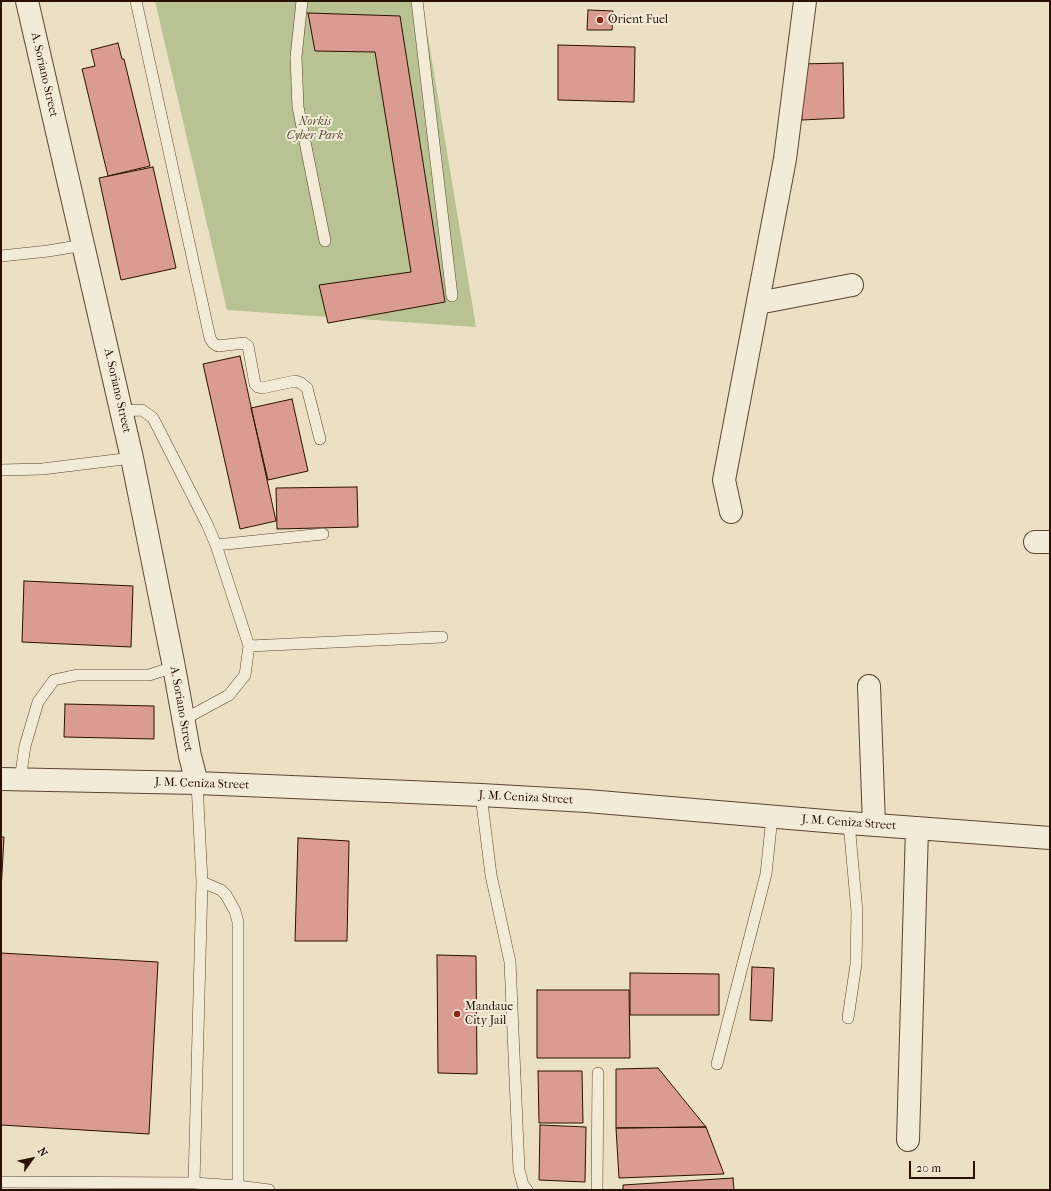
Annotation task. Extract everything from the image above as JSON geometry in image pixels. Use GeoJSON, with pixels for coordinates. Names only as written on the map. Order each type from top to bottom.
{"type":"FeatureCollection","features":[{"type":"Feature","properties":{"kind":"street","name":"A. Soriano Street"},"geometry":{"type":"LineString","coordinates":[[27,1],[132,458],[174,667],[190,756],[197,783]]}},
{"type":"Feature","properties":{"kind":"street"},"geometry":{"type":"LineString","coordinates":[[731,512],[724,480],[785,159],[805,1]]}},
{"type":"Feature","properties":{"kind":"street"},"geometry":{"type":"LineString","coordinates":[[758,302],[852,286]]}},
{"type":"Feature","properties":{"kind":"street"},"geometry":{"type":"LineString","coordinates":[[869,686],[874,825]]}},
{"type":"Feature","properties":{"kind":"street","name":"J. M. Ceniza Street"},"geometry":{"type":"LineString","coordinates":[[10,779],[197,783],[587,801],[772,817],[1050,838]]}},
{"type":"Feature","properties":{"kind":"street"},"geometry":{"type":"LineString","coordinates":[[908,1140],[917,828]]}},
{"type":"Feature","properties":{"kind":"lane"},"geometry":{"type":"LineString","coordinates":[[136,1],[210,338],[213,343],[218,346],[244,343],[248,346],[255,384],[258,387],[262,388],[295,381],[301,383],[307,388],[320,439]]}},
{"type":"Feature","properties":{"kind":"lane"},"geometry":{"type":"LineString","coordinates":[[302,1],[296,57],[298,107],[325,241]]}},
{"type":"Feature","properties":{"kind":"lane"},"geometry":{"type":"LineString","coordinates":[[417,1],[452,296]]}},
{"type":"Feature","properties":{"kind":"lane"},"geometry":{"type":"LineString","coordinates":[[1,256],[48,251],[84,245]]}},
{"type":"Feature","properties":{"kind":"lane"},"geometry":{"type":"LineString","coordinates":[[121,411],[142,410],[153,418],[207,524],[216,545],[249,646],[245,675],[229,695],[183,720]]}},
{"type":"Feature","properties":{"kind":"lane"},"geometry":{"type":"LineString","coordinates":[[1,470],[42,469],[132,458]]}},
{"type":"Feature","properties":{"kind":"lane"},"geometry":{"type":"LineString","coordinates":[[216,545],[323,534]]}},
{"type":"Feature","properties":{"kind":"lane"},"geometry":{"type":"LineString","coordinates":[[249,646],[442,637]]}},
{"type":"Feature","properties":{"kind":"lane"},"geometry":{"type":"LineString","coordinates":[[10,779],[25,746],[38,702],[54,680],[77,675],[149,675],[174,667]]}},
{"type":"Feature","properties":{"kind":"lane"},"geometry":{"type":"LineString","coordinates":[[194,1183],[202,882],[197,783]]}},
{"type":"Feature","properties":{"kind":"lane"},"geometry":{"type":"LineString","coordinates":[[481,795],[492,875],[510,962],[519,1170],[523,1185],[527,1190]]}},
{"type":"Feature","properties":{"kind":"lane"},"geometry":{"type":"LineString","coordinates":[[717,1064],[766,874],[772,817]]}},
{"type":"Feature","properties":{"kind":"lane"},"geometry":{"type":"LineString","coordinates":[[848,1018],[856,964],[857,912],[849,823]]}},
{"type":"Feature","properties":{"kind":"lane"},"geometry":{"type":"LineString","coordinates":[[202,882],[221,890],[226,895],[235,911],[238,922],[238,1188]]}},
{"type":"Feature","properties":{"kind":"lane"},"geometry":{"type":"LineString","coordinates":[[597,1190],[598,1073]]}},
{"type":"Feature","properties":{"kind":"lane"},"geometry":{"type":"LineString","coordinates":[[1,1182],[194,1183],[269,1190]]}},
{"type":"Feature","properties":{"kind":"green space","name":"Norkis Cyber Park"},"geometry":{"type":"Polygon","coordinates":[[[155,1],[422,1],[476,327],[227,310],[155,1]]]}},
{"type":"Feature","properties":{"kind":"building","name":"Orient Fuel"},"geometry":{"type":"Polygon","coordinates":[[[588,10],[613,11],[612,30],[587,30],[588,10]]]}},
{"type":"Feature","properties":{"kind":"building"},"geometry":{"type":"Polygon","coordinates":[[[308,13],[400,16],[445,302],[328,323],[319,285],[411,272],[375,52],[315,51],[308,13]]]}},
{"type":"Feature","properties":{"kind":"building"},"geometry":{"type":"Polygon","coordinates":[[[118,43],[122,59],[124,59],[150,166],[108,176],[82,69],[95,66],[91,50],[118,43]]]}},
{"type":"Feature","properties":{"kind":"building"},"geometry":{"type":"Polygon","coordinates":[[[558,45],[635,47],[634,102],[558,100],[558,45]]]}},
{"type":"Feature","properties":{"kind":"building"},"geometry":{"type":"Polygon","coordinates":[[[843,63],[844,118],[802,120],[800,64],[843,63]]]}},
{"type":"Feature","properties":{"kind":"building"},"geometry":{"type":"Polygon","coordinates":[[[153,167],[176,268],[121,280],[99,178],[153,167]]]}},
{"type":"Feature","properties":{"kind":"building"},"geometry":{"type":"Polygon","coordinates":[[[240,356],[276,521],[240,529],[203,364],[240,356]]]}},
{"type":"Feature","properties":{"kind":"building"},"geometry":{"type":"Polygon","coordinates":[[[292,399],[308,471],[268,480],[251,408],[292,399]]]}},
{"type":"Feature","properties":{"kind":"building"},"geometry":{"type":"Polygon","coordinates":[[[357,487],[358,527],[277,529],[276,488],[357,487]]]}},
{"type":"Feature","properties":{"kind":"building"},"geometry":{"type":"Polygon","coordinates":[[[24,581],[133,586],[131,647],[22,642],[24,581]]]}},
{"type":"Feature","properties":{"kind":"building"},"geometry":{"type":"Polygon","coordinates":[[[65,704],[154,706],[154,739],[64,737],[65,704]]]}},
{"type":"Feature","properties":{"kind":"building"},"geometry":{"type":"Polygon","coordinates":[[[1,837],[4,837],[1,891],[1,837]]]}},
{"type":"Feature","properties":{"kind":"building"},"geometry":{"type":"Polygon","coordinates":[[[298,838],[349,841],[347,941],[295,941],[298,838]]]}},
{"type":"Feature","properties":{"kind":"building"},"geometry":{"type":"Polygon","coordinates":[[[1,953],[158,962],[149,1134],[1,1125],[1,953]]]}},
{"type":"Feature","properties":{"kind":"building","name":"Mandaue City Jail"},"geometry":{"type":"Polygon","coordinates":[[[437,955],[476,956],[477,1074],[438,1073],[437,955]]]}},
{"type":"Feature","properties":{"kind":"building"},"geometry":{"type":"Polygon","coordinates":[[[752,967],[774,968],[772,1021],[750,1020],[752,967]]]}},
{"type":"Feature","properties":{"kind":"building"},"geometry":{"type":"Polygon","coordinates":[[[630,973],[719,974],[719,1015],[630,1015],[630,973]]]}},
{"type":"Feature","properties":{"kind":"building"},"geometry":{"type":"Polygon","coordinates":[[[537,990],[629,990],[630,1058],[537,1058],[537,990]]]}},
{"type":"Feature","properties":{"kind":"building"},"geometry":{"type":"Polygon","coordinates":[[[658,1068],[706,1127],[616,1128],[616,1069],[658,1068]]]}},
{"type":"Feature","properties":{"kind":"building"},"geometry":{"type":"Polygon","coordinates":[[[538,1071],[582,1071],[583,1123],[539,1123],[538,1071]]]}},
{"type":"Feature","properties":{"kind":"building"},"geometry":{"type":"Polygon","coordinates":[[[540,1125],[586,1127],[585,1182],[539,1180],[540,1125]]]}},
{"type":"Feature","properties":{"kind":"building"},"geometry":{"type":"Polygon","coordinates":[[[706,1127],[724,1174],[619,1178],[616,1128],[706,1127]]]}},
{"type":"Feature","properties":{"kind":"building"},"geometry":{"type":"Polygon","coordinates":[[[733,1178],[734,1190],[623,1190],[623,1185],[733,1178]]]}},
{"type":"Feature","properties":{"kind":"place","name":"Orient Fuel"},"geometry":{"type":"Point","coordinates":[600,20]}},
{"type":"Feature","properties":{"kind":"place","name":"Mandaue City Jail"},"geometry":{"type":"Point","coordinates":[457,1014]}}]}
